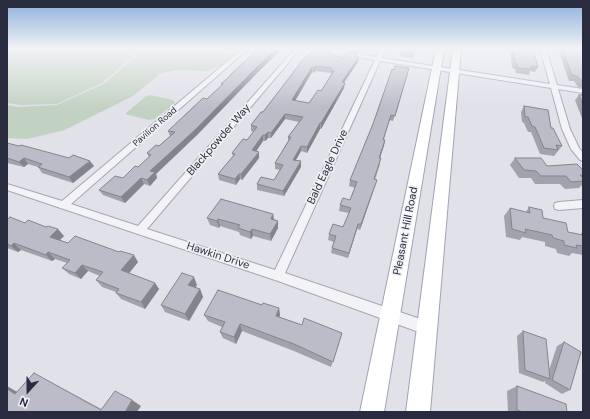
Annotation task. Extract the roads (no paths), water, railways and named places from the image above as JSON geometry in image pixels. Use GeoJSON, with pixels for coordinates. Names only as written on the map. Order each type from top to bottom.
{"type":"FeatureCollection","features":[{"type":"Feature","properties":{"kind":"main road","name":"Pleasant Hill Road"},"geometry":{"type":"LineString","coordinates":[[372,412],[437,69]]}},
{"type":"Feature","properties":{"kind":"main road"},"geometry":{"type":"LineString","coordinates":[[418,412],[455,71]]}},
{"type":"Feature","properties":{"kind":"street","name":"Pavilion Road"},"geometry":{"type":"LineString","coordinates":[[64,205],[223,69]]}},
{"type":"Feature","properties":{"kind":"street","name":"Blackpowder Way"},"geometry":{"type":"LineString","coordinates":[[140,230],[281,69]]}},
{"type":"Feature","properties":{"kind":"street","name":"Bald Eagle Drive"},"geometry":{"type":"LineString","coordinates":[[278,276],[375,69]]}},
{"type":"Feature","properties":{"kind":"street"},"geometry":{"type":"LineString","coordinates":[[440,69],[583,91]]}},
{"type":"Feature","properties":{"kind":"street"},"geometry":{"type":"LineString","coordinates":[[548,69],[566,129],[575,149],[583,158]]}},
{"type":"Feature","properties":{"kind":"street","name":"Hawkin Drive"},"geometry":{"type":"LineString","coordinates":[[7,187],[278,276],[427,328]]}},
{"type":"Feature","properties":{"kind":"street"},"geometry":{"type":"LineString","coordinates":[[559,206],[583,204]]}}]}
